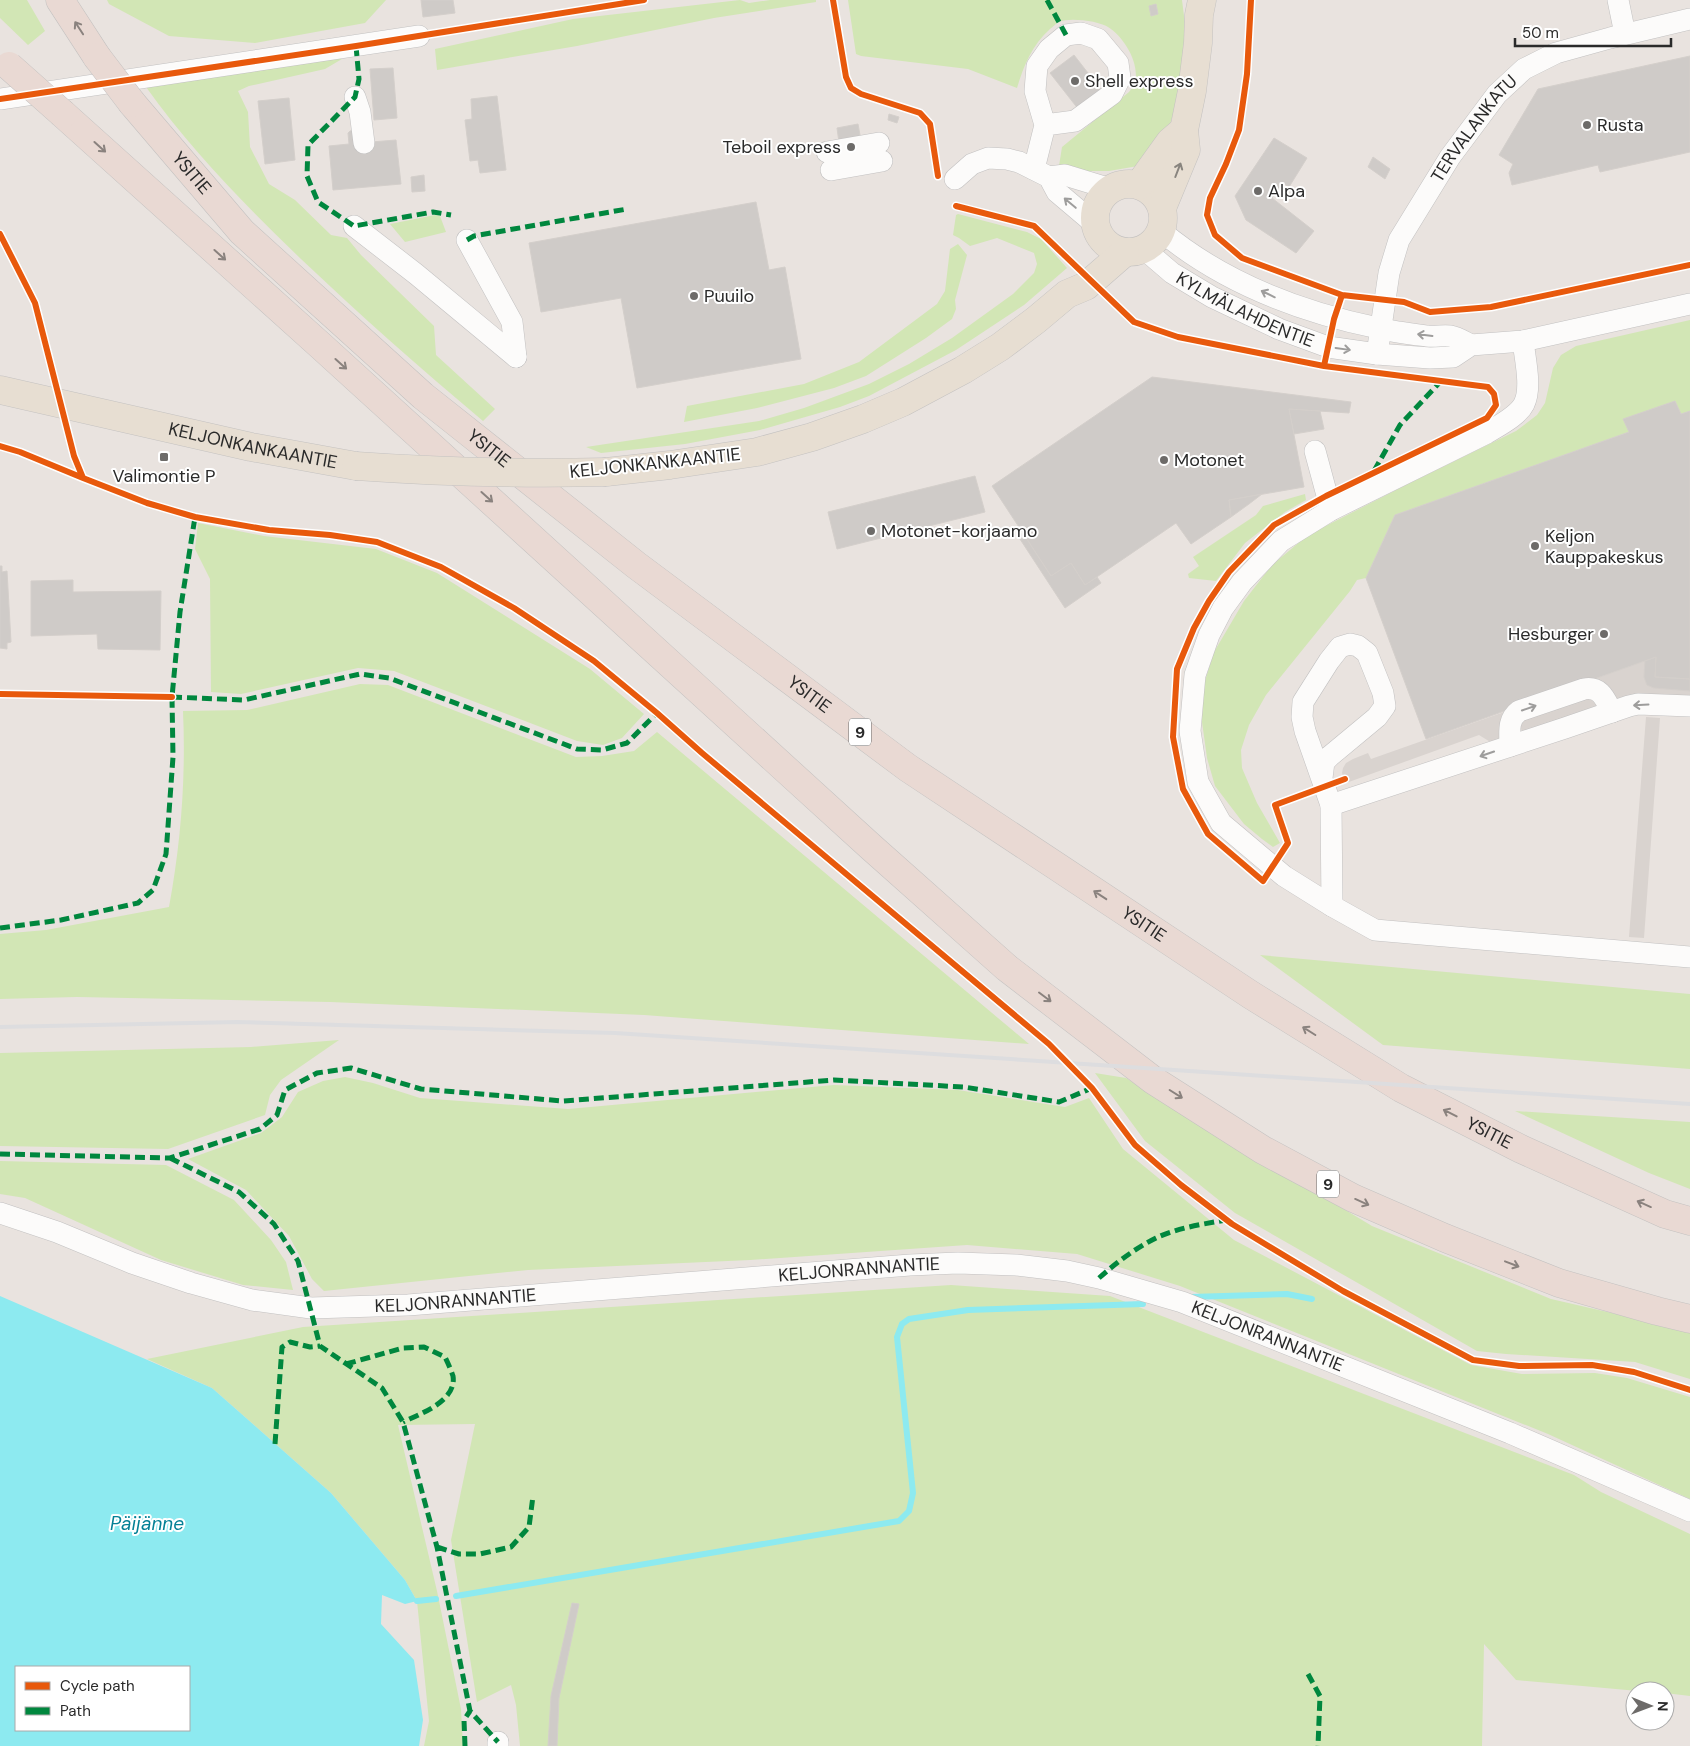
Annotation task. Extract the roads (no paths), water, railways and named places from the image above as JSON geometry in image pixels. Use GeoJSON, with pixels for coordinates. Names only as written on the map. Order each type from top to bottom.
{"type":"FeatureCollection","features":[{"type":"Feature","properties":{"kind":"highway","name":"YSITIE"},"geometry":{"type":"LineString","coordinates":[[60,0],[97,57],[132,103],[242,232],[423,396],[636,565],[908,768],[1251,995],[1401,1088],[1521,1149],[1665,1214],[1690,1221]]}},
{"type":"Feature","properties":{"kind":"highway","name":"9"},"geometry":{"type":"LineString","coordinates":[[5,62],[321,346],[841,820],[1007,968],[1153,1080],[1263,1150],[1353,1198],[1445,1238],[1559,1283],[1690,1319]]}},
{"type":"Feature","properties":{"kind":"main road","name":"KELJONKANKAANTIE"},"geometry":{"type":"LineString","coordinates":[[0,390],[251,446],[356,466],[438,472],[606,472],[757,452],[812,437],[863,419],[903,402],[963,370],[1000,347],[1067,294],[1086,286],[1148,235],[1186,150],[1184,130],[1192,91],[1198,43],[1197,5]]}},
{"type":"Feature","properties":{"kind":"main road"},"geometry":{"type":"LineString","coordinates":[[1139,186],[1170,142],[1184,130]]}},
{"type":"Feature","properties":{"kind":"main road"},"geometry":{"type":"LineString","coordinates":[[1124,184],[1139,186],[1155,196],[1148,235],[1112,248],[1104,242],[1097,230],[1095,214],[1097,206],[1111,189],[1124,184]]}},
{"type":"Feature","properties":{"kind":"main road","name":"KELJONKANKAANTIE"},"geometry":{"type":"LineString","coordinates":[[1067,294],[1074,276],[1091,256],[1097,230]]}},
{"type":"Feature","properties":{"kind":"street"},"geometry":{"type":"LineString","coordinates":[[1618,0],[1625,34]]}},
{"type":"Feature","properties":{"kind":"street","name":"TERVALANKATU"},"geometry":{"type":"LineString","coordinates":[[1377,354],[1389,273],[1399,240],[1450,157],[1497,94],[1524,69],[1556,53],[1690,19]]}},
{"type":"Feature","properties":{"kind":"street"},"geometry":{"type":"LineString","coordinates":[[1045,125],[1075,121],[1112,94],[1120,78],[1118,63],[1098,39],[1081,33],[1066,35],[1049,49],[1037,66],[1035,92],[1045,125],[1041,173],[1057,192],[1097,230]]}},
{"type":"Feature","properties":{"kind":"street"},"geometry":{"type":"LineString","coordinates":[[0,99],[419,36]]}},
{"type":"Feature","properties":{"kind":"street"},"geometry":{"type":"LineString","coordinates":[[355,97],[360,112],[364,143]]}},
{"type":"Feature","properties":{"kind":"street"},"geometry":{"type":"LineString","coordinates":[[829,161],[881,152]]}},
{"type":"Feature","properties":{"kind":"street"},"geometry":{"type":"LineString","coordinates":[[955,179],[972,164],[988,158],[1008,159],[1041,173],[1065,175],[1111,189]]}},
{"type":"Feature","properties":{"kind":"street"},"geometry":{"type":"LineString","coordinates":[[354,226],[416,274],[516,357],[512,322],[466,240]]}},
{"type":"Feature","properties":{"kind":"street","name":"KYLMÄLAHDENTIE"},"geometry":{"type":"LineString","coordinates":[[1148,235],[1176,243],[1224,272],[1278,299],[1334,319],[1381,329],[1429,336],[1452,336],[1471,346]]}},
{"type":"Feature","properties":{"kind":"street","name":"KYLMÄLAHDENTIE"},"geometry":{"type":"LineString","coordinates":[[1148,235],[1172,273],[1212,297],[1279,329],[1328,347],[1377,354],[1430,358],[1453,356],[1471,346],[1522,342],[1690,304]]}},
{"type":"Feature","properties":{"kind":"street"},"geometry":{"type":"LineString","coordinates":[[1522,342],[1528,385],[1524,404],[1509,420],[1331,510],[1281,541],[1242,582],[1223,608],[1209,635],[1195,675],[1190,731],[1198,782],[1221,823],[1284,876],[1332,906],[1376,930],[1690,957]]}},
{"type":"Feature","properties":{"kind":"street"},"geometry":{"type":"LineString","coordinates":[[1315,452],[1331,510]]}},
{"type":"Feature","properties":{"kind":"street"},"geometry":{"type":"LineString","coordinates":[[1322,778],[1324,762],[1377,717],[1385,706],[1383,693],[1367,653],[1358,646],[1350,644],[1340,647],[1303,702],[1302,717],[1305,731],[1331,806],[1332,906]]}},
{"type":"Feature","properties":{"kind":"street"},"geometry":{"type":"LineString","coordinates":[[1510,746],[1511,720],[1519,711],[1584,689],[1590,688],[1602,694],[1612,712]]}},
{"type":"Feature","properties":{"kind":"street"},"geometry":{"type":"LineString","coordinates":[[1331,806],[1638,704],[1690,706]]}},
{"type":"Feature","properties":{"kind":"street","name":"KELJONRANNANTIE"},"geometry":{"type":"LineString","coordinates":[[0,1213],[57,1232],[132,1263],[191,1283],[252,1300],[311,1308],[408,1305],[910,1265],[958,1263],[1016,1265],[1067,1272],[1099,1278],[1182,1302],[1510,1433],[1690,1510]]}},
{"type":"Feature","properties":{"kind":"water","name":"Päijänne"},"geometry":{"type":"Polygon","coordinates":[[[0,1296],[212,1388],[331,1493],[405,1580],[417,1601],[405,1604],[382,1595],[381,1624],[414,1660],[423,1720],[419,1746],[0,1746],[0,1296]]]}},
{"type":"Feature","properties":{"kind":"waterway"},"geometry":{"type":"LineString","coordinates":[[1191,1297],[1287,1294],[1312,1299]]}},
{"type":"Feature","properties":{"kind":"waterway"},"geometry":{"type":"LineString","coordinates":[[456,1596],[899,1521],[909,1511],[913,1493],[897,1337],[902,1324],[909,1319],[968,1310],[1143,1304]]}},
{"type":"Feature","properties":{"kind":"waterway"},"geometry":{"type":"LineString","coordinates":[[417,1601],[436,1599]]}},
{"type":"Feature","properties":{"kind":"railway"},"geometry":{"type":"LineString","coordinates":[[0,1027],[238,1022],[615,1033],[1690,1104]]}},
{"type":"Feature","properties":{"kind":"place","name":"Shell express"},"geometry":{"type":"Point","coordinates":[1075,81]}},
{"type":"Feature","properties":{"kind":"place","name":"Rusta"},"geometry":{"type":"Point","coordinates":[1587,125]}},
{"type":"Feature","properties":{"kind":"place","name":"Teboil express"},"geometry":{"type":"Point","coordinates":[851,147]}},
{"type":"Feature","properties":{"kind":"place","name":"Alpa"},"geometry":{"type":"Point","coordinates":[1258,191]}},
{"type":"Feature","properties":{"kind":"place","name":"Puuilo"},"geometry":{"type":"Point","coordinates":[694,296]}},
{"type":"Feature","properties":{"kind":"place","name":"Valimontie P"},"geometry":{"type":"Point","coordinates":[164,457]}},
{"type":"Feature","properties":{"kind":"place","name":"Motonet"},"geometry":{"type":"Point","coordinates":[1164,460]}},
{"type":"Feature","properties":{"kind":"place","name":"Motonet-korjaamo"},"geometry":{"type":"Point","coordinates":[871,531]}},
{"type":"Feature","properties":{"kind":"place","name":"Keljon Kauppakeskus"},"geometry":{"type":"Point","coordinates":[1535,546]}},
{"type":"Feature","properties":{"kind":"place","name":"Hesburger"},"geometry":{"type":"Point","coordinates":[1604,634]}}]}
